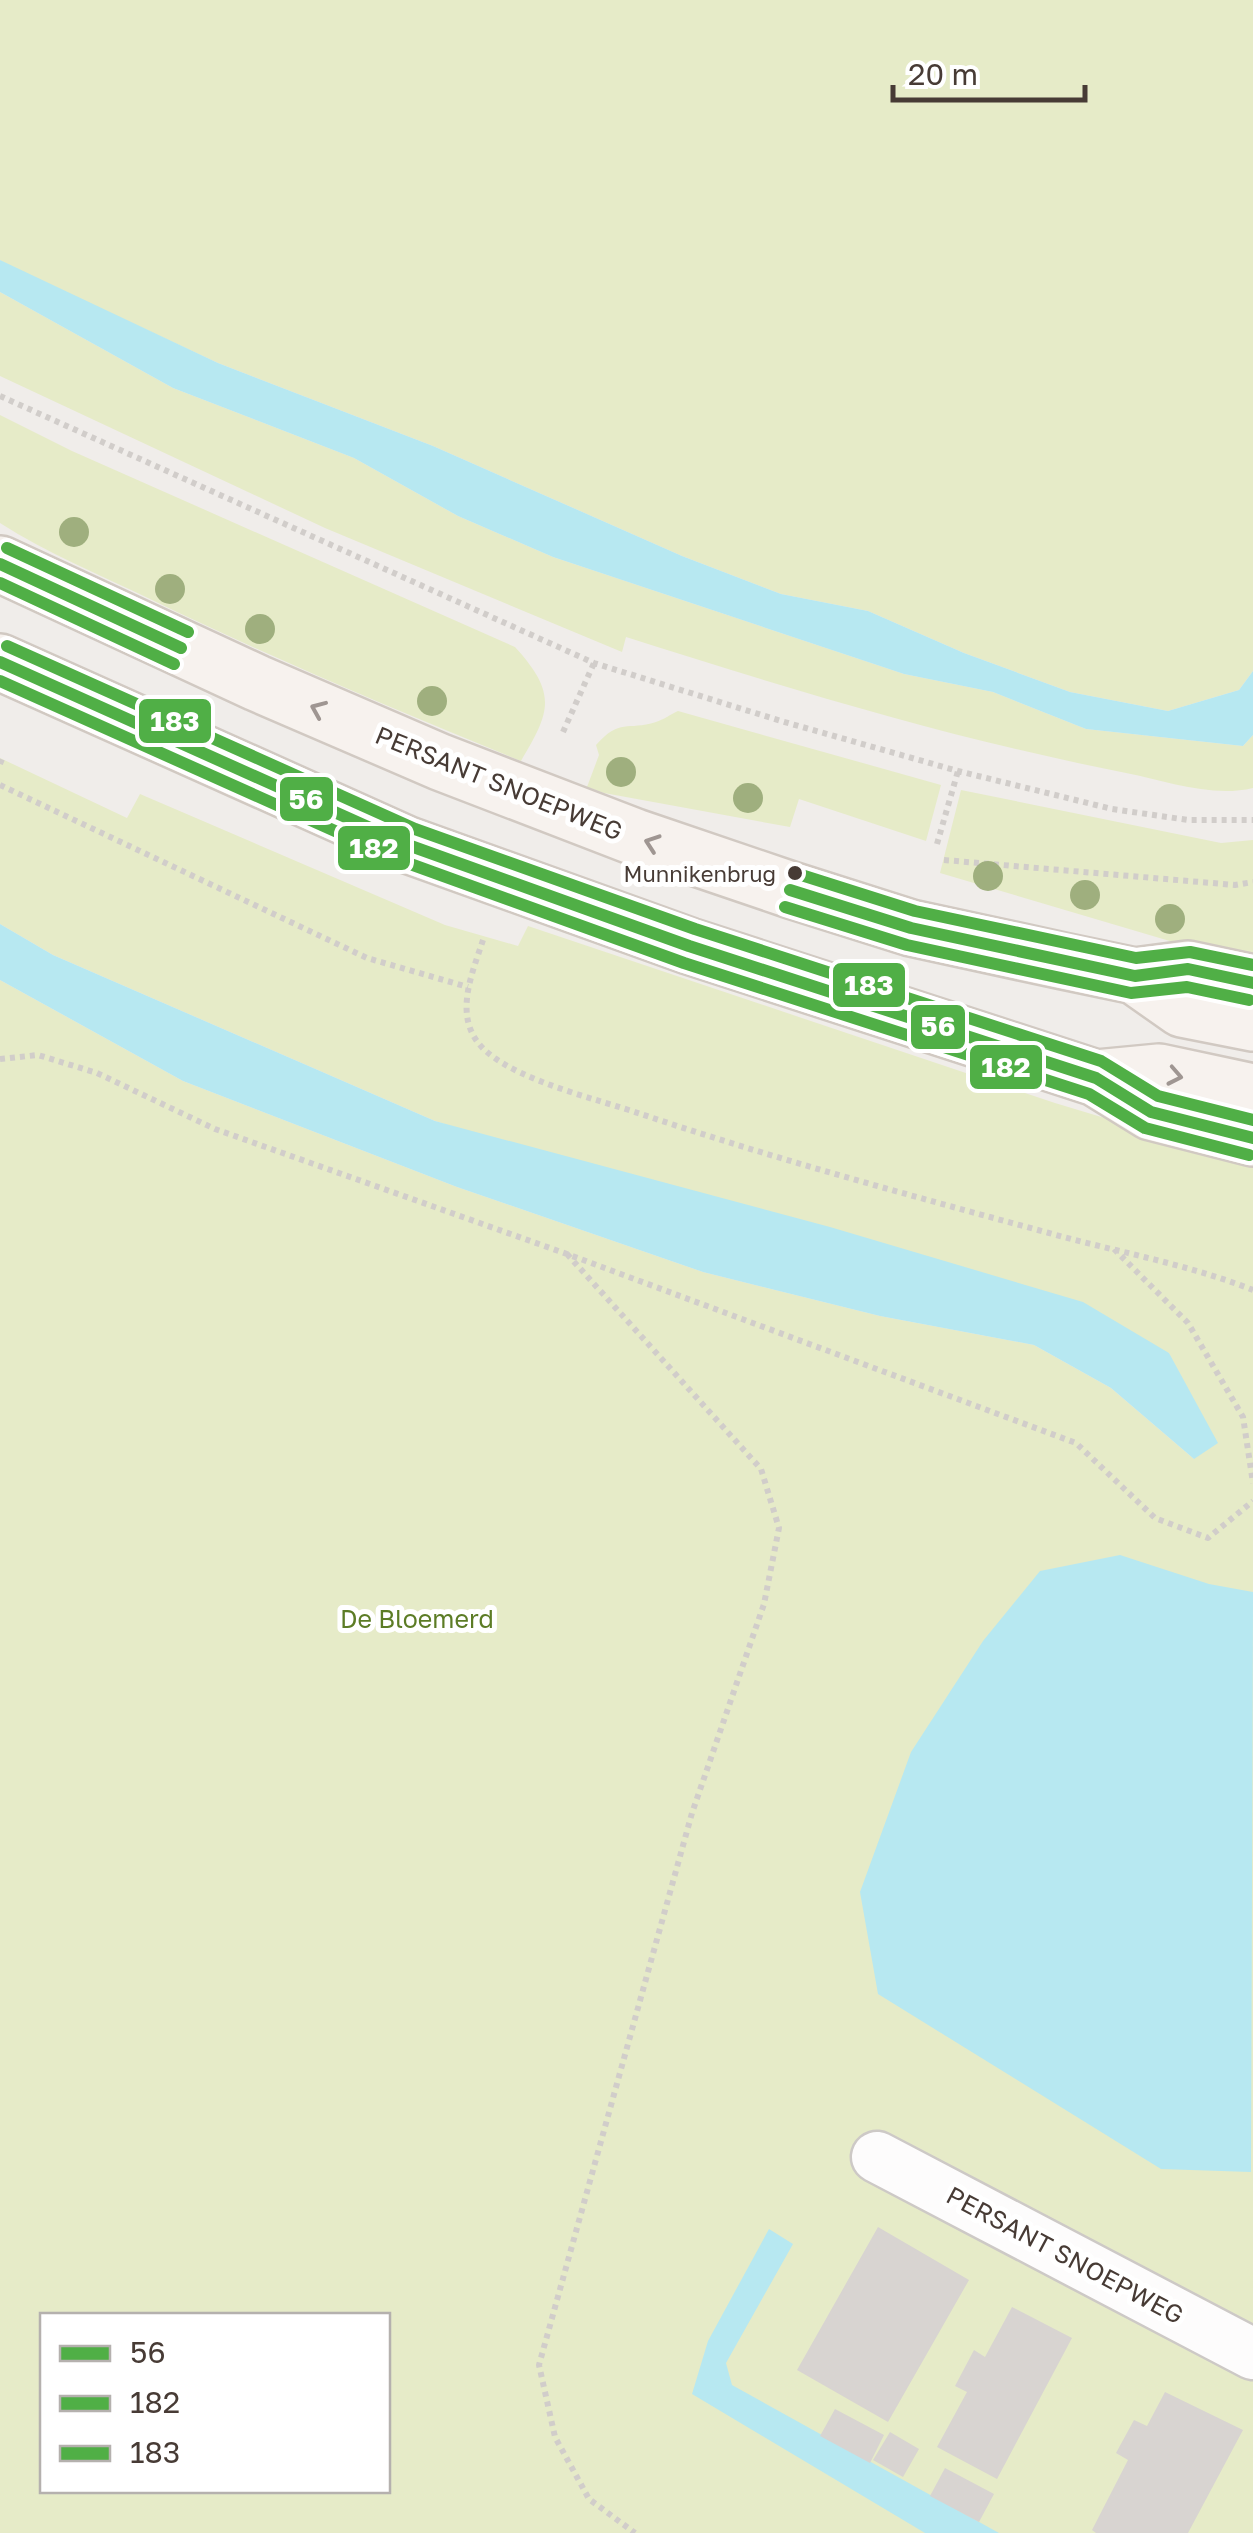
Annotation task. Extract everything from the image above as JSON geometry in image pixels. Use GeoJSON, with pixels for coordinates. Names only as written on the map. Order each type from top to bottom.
{"type":"FeatureCollection","features":[{"type":"Feature","properties":{"kind":"main road","name":"PERSANT SNOEPWEG"},"geometry":{"type":"LineString","coordinates":[[0,564],[422,754],[635,837],[911,928],[1134,976],[1188,968],[1253,983]]}},
{"type":"Feature","properties":{"kind":"main road"},"geometry":{"type":"LineString","coordinates":[[0,662],[408,845],[690,946],[1096,1078],[1151,1112],[1253,1138]]}},
{"type":"Feature","properties":{"kind":"main road","name":"PERSANT SNOEPWEG"},"geometry":{"type":"LineString","coordinates":[[1134,976],[1182,1009],[1253,1022]]}},
{"type":"Feature","properties":{"kind":"main road"},"geometry":{"type":"LineString","coordinates":[[1096,1078],[1159,1072],[1253,1092]]}},
{"type":"Feature","properties":{"kind":"street","name":"PERSANT SNOEPWEG"},"geometry":{"type":"LineString","coordinates":[[877,2156],[1253,2354]]}},
{"type":"Feature","properties":{"kind":"path"},"geometry":{"type":"LineString","coordinates":[[0,396],[594,663],[958,770],[1112,808],[1188,820],[1253,820]]}},
{"type":"Feature","properties":{"kind":"path"},"geometry":{"type":"LineString","coordinates":[[564,732],[594,663]]}},
{"type":"Feature","properties":{"kind":"path"},"geometry":{"type":"LineString","coordinates":[[937,844],[958,770]]}},
{"type":"Feature","properties":{"kind":"path"},"geometry":{"type":"LineString","coordinates":[[0,785],[367,958],[468,987]]}},
{"type":"Feature","properties":{"kind":"path"},"geometry":{"type":"LineString","coordinates":[[944,860],[1235,885],[1253,882]]}},
{"type":"Feature","properties":{"kind":"path"},"geometry":{"type":"LineString","coordinates":[[483,940],[468,987],[465,1018],[486,1051],[533,1078],[739,1147],[1218,1277],[1253,1290]]}},
{"type":"Feature","properties":{"kind":"path"},"geometry":{"type":"LineString","coordinates":[[0,1059],[38,1055],[97,1073],[215,1129],[567,1254],[1076,1443],[1155,1518],[1208,1538],[1253,1501]]}},
{"type":"Feature","properties":{"kind":"path"},"geometry":{"type":"LineString","coordinates":[[1113,1248],[1188,1324],[1206,1354],[1243,1417],[1253,1483]]}},
{"type":"Feature","properties":{"kind":"path"},"geometry":{"type":"LineString","coordinates":[[567,1254],[761,1469],[779,1528],[764,1604],[692,1812],[539,2365],[555,2438],[590,2499],[635,2533]]}},
{"type":"Feature","properties":{"kind":"green space"},"geometry":{"type":"Polygon","coordinates":[[[0,0],[1253,0],[1253,671],[1239,690],[1168,711],[1070,692],[964,653],[868,611],[781,594],[682,556],[433,446],[218,363],[7,265],[0,260],[0,0]]]}},
{"type":"Feature","properties":{"kind":"green space"},"geometry":{"type":"Polygon","coordinates":[[[0,292],[173,388],[354,458],[458,516],[553,557],[904,674],[993,692],[1086,729],[1243,746],[1253,735],[1253,788],[1222,791],[1190,787],[998,745],[626,637],[622,652],[325,528],[0,376],[0,292]]]}},
{"type":"Feature","properties":{"kind":"green space"},"geometry":{"type":"Polygon","coordinates":[[[0,415],[72,451],[515,647],[538,678],[545,703],[538,729],[521,761],[242,642],[74,563],[0,523],[0,415]]]}},
{"type":"Feature","properties":{"kind":"green space"},"geometry":{"type":"Polygon","coordinates":[[[678,711],[941,785],[926,841],[799,799],[790,827],[587,787],[599,755],[596,745],[611,731],[656,722],[678,711]]]}},
{"type":"Feature","properties":{"kind":"green space","name":"De Bloemerd"},"geometry":{"type":"Polygon","coordinates":[[[0,758],[127,818],[140,794],[445,925],[518,946],[528,926],[1055,1103],[1161,1135],[1253,1155],[1253,2533],[0,2533],[0,980],[183,1081],[457,1187],[703,1272],[880,1316],[1034,1345],[1111,1388],[1194,1459],[1169,1353],[435,1121],[53,955],[0,924],[0,758]]]}},
{"type":"Feature","properties":{"kind":"green space"},"geometry":{"type":"Polygon","coordinates":[[[961,790],[1221,843],[1253,840],[1253,957],[1217,955],[940,873],[961,790]]]}},
{"type":"Feature","properties":{"kind":"water"},"geometry":{"type":"Polygon","coordinates":[[[0,260],[218,363],[433,446],[682,556],[781,594],[868,611],[964,653],[1070,692],[1168,711],[1239,690],[1253,671],[1253,735],[1243,746],[1086,729],[993,692],[904,674],[553,557],[458,516],[354,458],[173,388],[0,292],[0,260]]]}},
{"type":"Feature","properties":{"kind":"water"},"geometry":{"type":"Polygon","coordinates":[[[0,924],[53,955],[435,1121],[830,1227],[1083,1302],[1169,1353],[1218,1443],[1194,1459],[1111,1388],[1034,1345],[880,1316],[703,1272],[457,1187],[183,1081],[0,980],[0,924]]]}},
{"type":"Feature","properties":{"kind":"water"},"geometry":{"type":"Polygon","coordinates":[[[1120,1555],[1209,1584],[1253,1592],[1251,2172],[1161,2169],[878,1994],[860,1892],[911,1752],[983,1641],[1040,1571],[1120,1555]]]}},
{"type":"Feature","properties":{"kind":"water"},"geometry":{"type":"Polygon","coordinates":[[[769,2229],[793,2244],[726,2363],[732,2385],[999,2533],[925,2533],[692,2394],[708,2341],[769,2229]]]}},
{"type":"Feature","properties":{"kind":"building"},"geometry":{"type":"Polygon","coordinates":[[[878,2227],[969,2280],[888,2422],[797,2370],[878,2227]]]}},
{"type":"Feature","properties":{"kind":"building"},"geometry":{"type":"Polygon","coordinates":[[[1012,2307],[1072,2338],[997,2479],[937,2447],[967,2392],[955,2386],[974,2350],[985,2357],[1012,2307]]]}},
{"type":"Feature","properties":{"kind":"building"},"geometry":{"type":"Polygon","coordinates":[[[1165,2392],[1243,2430],[1188,2533],[1096,2533],[1092,2530],[1128,2460],[1116,2453],[1134,2420],[1147,2426],[1165,2392]]]}},
{"type":"Feature","properties":{"kind":"building"},"geometry":{"type":"Polygon","coordinates":[[[835,2409],[884,2435],[870,2463],[820,2436],[835,2409]]]}},
{"type":"Feature","properties":{"kind":"building"},"geometry":{"type":"Polygon","coordinates":[[[890,2432],[919,2449],[903,2477],[873,2460],[890,2432]]]}},
{"type":"Feature","properties":{"kind":"building"},"geometry":{"type":"Polygon","coordinates":[[[945,2468],[994,2494],[979,2522],[930,2496],[945,2468]]]}},
{"type":"Feature","properties":{"kind":"transit line","name":"183"},"geometry":{"type":"LineString","coordinates":[[7,548],[188,632]]}},
{"type":"Feature","properties":{"kind":"transit line","name":"56"},"geometry":{"type":"LineString","coordinates":[[0,564],[181,648]]}},
{"type":"Feature","properties":{"kind":"transit line","name":"182"},"geometry":{"type":"LineString","coordinates":[[0,583],[174,664]]}},
{"type":"Feature","properties":{"kind":"transit line","name":"183"},"geometry":{"type":"LineString","coordinates":[[7,646],[415,829],[695,929],[1101,1061],[1158,1096],[1253,1120]]}},
{"type":"Feature","properties":{"kind":"transit line","name":"56"},"geometry":{"type":"LineString","coordinates":[[0,662],[408,845],[689,946],[1096,1078],[1151,1112],[1253,1138]]}},
{"type":"Feature","properties":{"kind":"transit line","name":"182"},"geometry":{"type":"LineString","coordinates":[[0,681],[402,861],[684,963],[1089,1094],[1145,1128],[1249,1155]]}},
{"type":"Feature","properties":{"kind":"transit line","name":"183"},"geometry":{"type":"LineString","coordinates":[[795,873],[915,911],[1136,958],[1190,952],[1253,965]]}},
{"type":"Feature","properties":{"kind":"transit line","name":"56"},"geometry":{"type":"LineString","coordinates":[[790,890],[911,928],[1135,976],[1188,969],[1253,983]]}},
{"type":"Feature","properties":{"kind":"transit line","name":"182"},"geometry":{"type":"LineString","coordinates":[[785,907],[907,945],[1131,993],[1187,987],[1249,1000]]}},
{"type":"Feature","properties":{"kind":"place","name":"Munnikenbrug"},"geometry":{"type":"Point","coordinates":[795,873]}}]}
